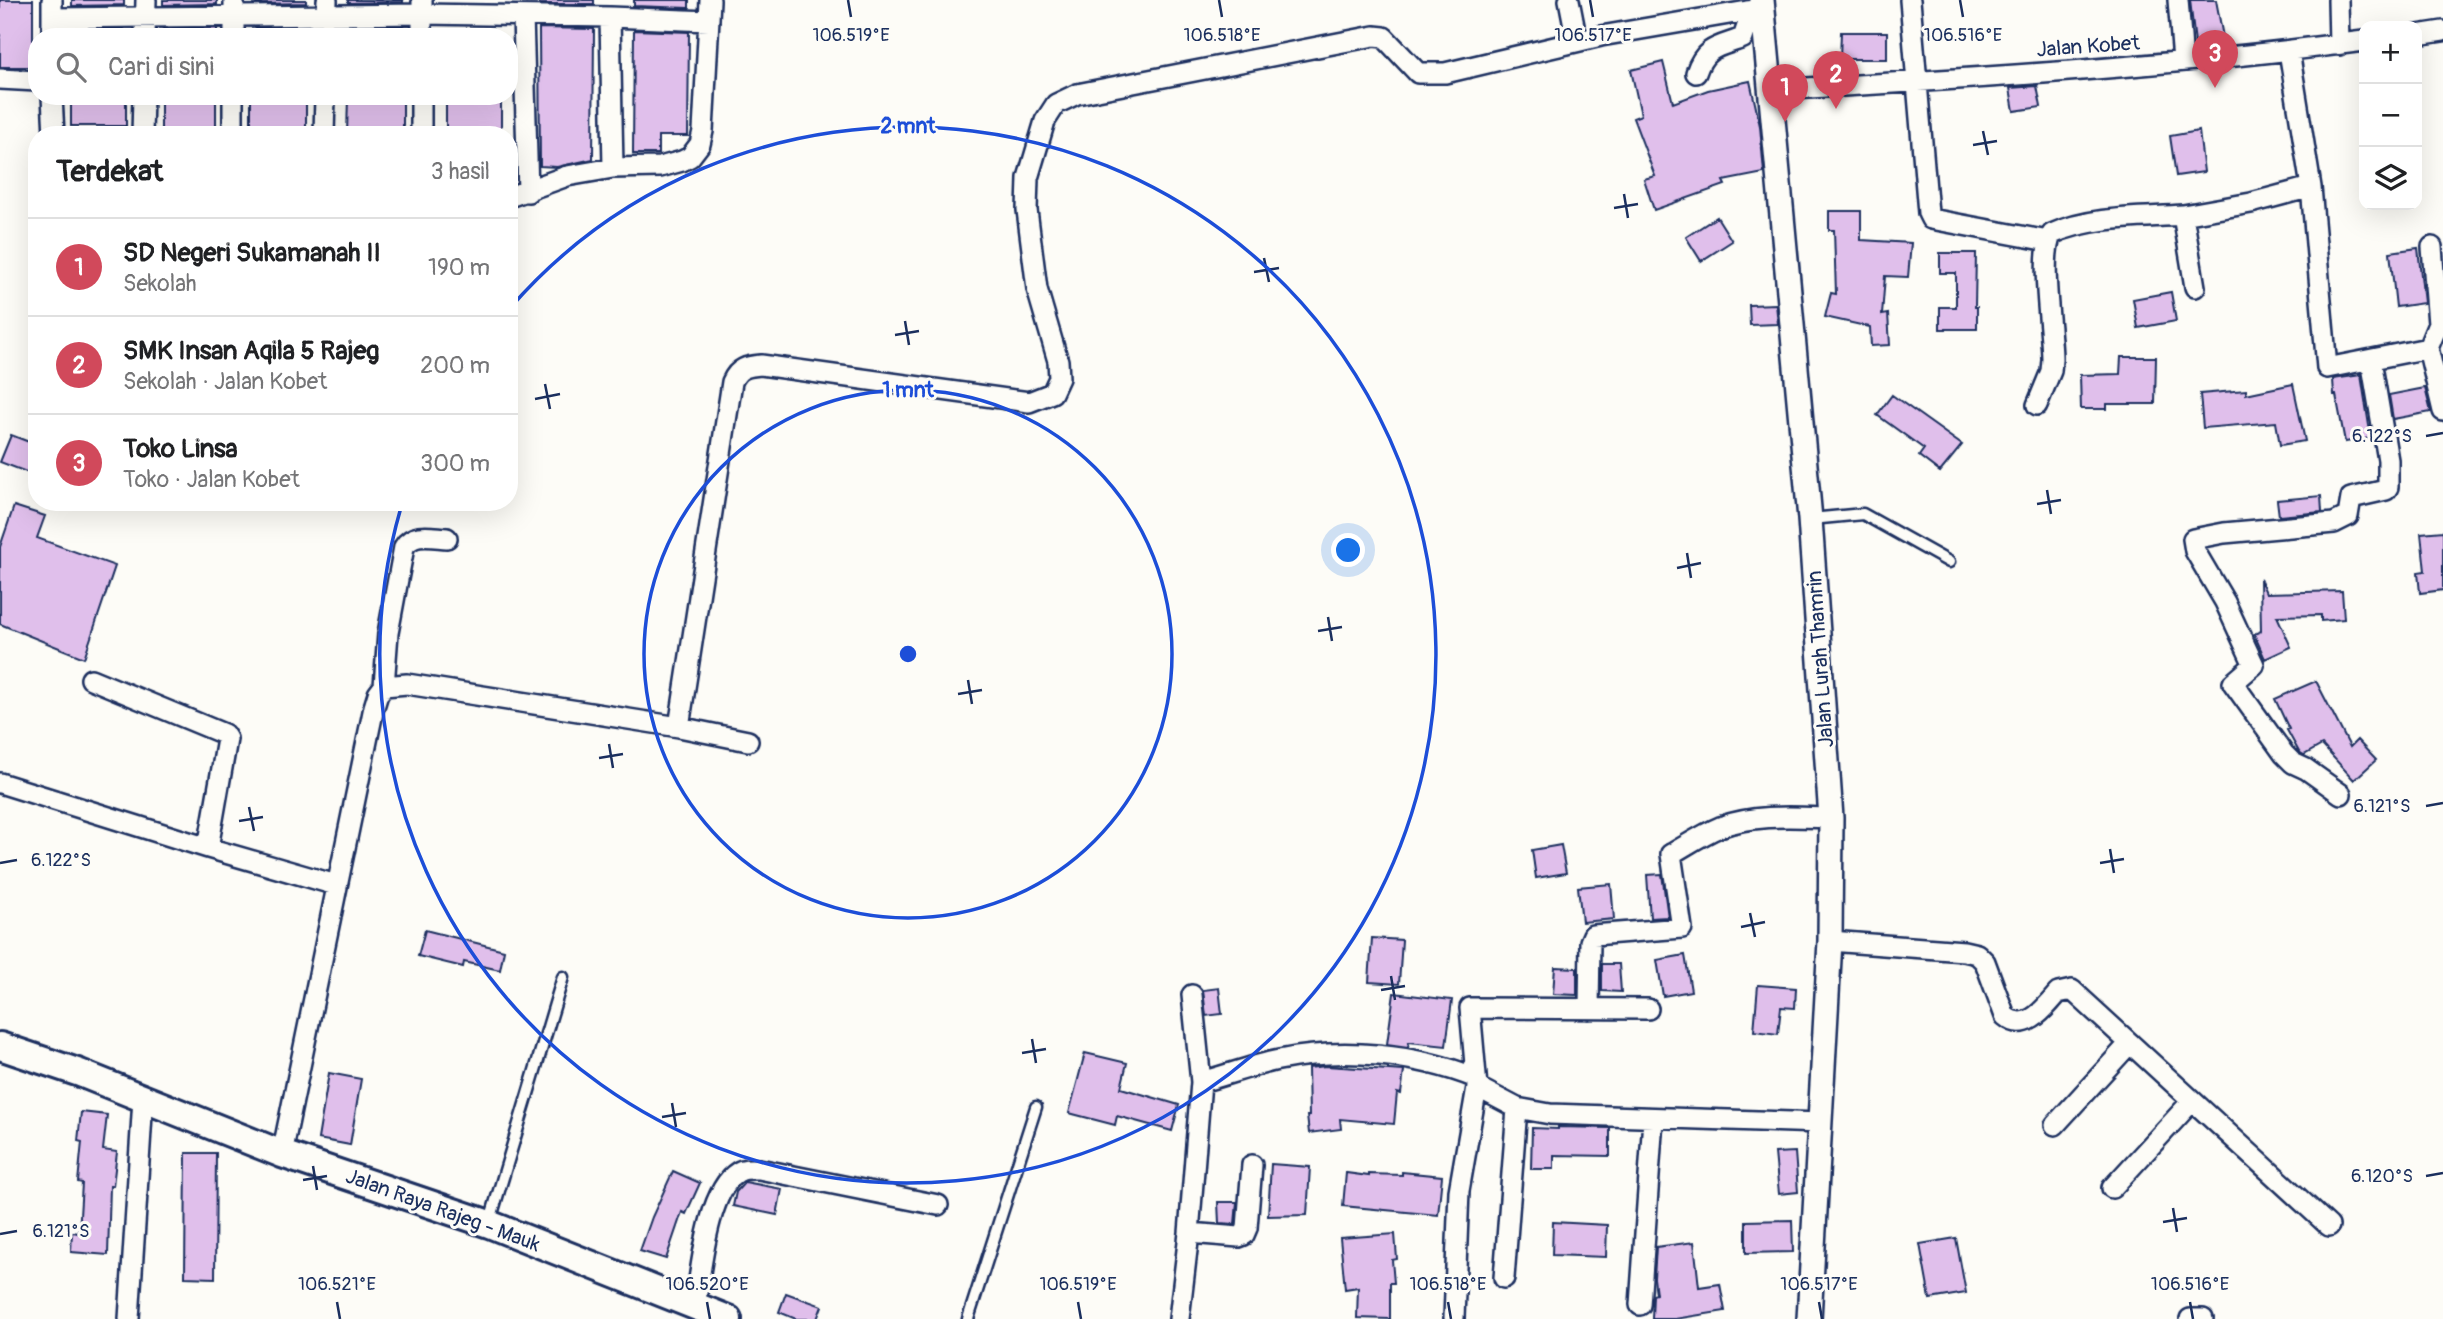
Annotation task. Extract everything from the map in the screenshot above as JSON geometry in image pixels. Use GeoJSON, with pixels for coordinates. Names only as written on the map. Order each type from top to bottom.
{"type":"FeatureCollection","features":[{"type":"Feature","properties":{"kind":"main road","name":"Jalan Raya Rajeg - Mauk"},"geometry":{"type":"LineString","coordinates":[[0,1046],[80,1073],[282,1154],[489,1224],[728,1319]]}},
{"type":"Feature","properties":{"kind":"street"},"geometry":{"type":"LineString","coordinates":[[523,16],[518,194],[567,176],[613,168],[672,164],[690,157],[700,144],[710,0]]}},
{"type":"Feature","properties":{"kind":"street"},"geometry":{"type":"LineString","coordinates":[[1569,0],[1577,41]]}},
{"type":"Feature","properties":{"kind":"street"},"geometry":{"type":"LineString","coordinates":[[1910,0],[1928,213],[1931,219],[2048,241]]}},
{"type":"Feature","properties":{"kind":"street"},"geometry":{"type":"LineString","coordinates":[[2178,0],[2183,61]]}},
{"type":"Feature","properties":{"kind":"street"},"geometry":{"type":"LineString","coordinates":[[2338,0],[2339,45]]}},
{"type":"Feature","properties":{"kind":"street"},"geometry":{"type":"LineString","coordinates":[[326,28],[327,7]]}},
{"type":"Feature","properties":{"kind":"street"},"geometry":{"type":"LineString","coordinates":[[52,18],[145,18],[234,8],[422,7],[523,16],[709,21]]}},
{"type":"Feature","properties":{"kind":"street"},"geometry":{"type":"LineString","coordinates":[[422,7],[422,28]]}},
{"type":"Feature","properties":{"kind":"street"},"geometry":{"type":"LineString","coordinates":[[679,727],[732,382],[742,368],[761,365],[1028,402],[1052,393],[1059,378],[1058,361],[1037,289],[1027,210],[1028,178],[1045,121],[1056,104],[1077,94],[1374,36],[1384,37],[1419,73],[1445,73],[1577,41],[1757,7]]}},
{"type":"Feature","properties":{"kind":"street"},"geometry":{"type":"LineString","coordinates":[[1696,73],[1699,62],[1707,52],[1743,38],[1749,19],[1757,7]]}},
{"type":"Feature","properties":{"kind":"street","name":"Jalan Lurah Thamrin"},"geometry":{"type":"LineString","coordinates":[[1757,7],[1772,90],[1810,519],[1831,817],[1830,941],[1809,1319]]}},
{"type":"Feature","properties":{"kind":"street"},"geometry":{"type":"LineString","coordinates":[[234,8],[234,28]]}},
{"type":"Feature","properties":{"kind":"street"},"geometry":{"type":"LineString","coordinates":[[610,17],[613,168]]}},
{"type":"Feature","properties":{"kind":"street"},"geometry":{"type":"LineString","coordinates":[[2422,34],[2443,31]]}},
{"type":"Feature","properties":{"kind":"street","name":"Jalan Kobet"},"geometry":{"type":"LineString","coordinates":[[1772,90],[1918,82],[2183,61],[2359,42]]}},
{"type":"Feature","properties":{"kind":"street"},"geometry":{"type":"LineString","coordinates":[[2289,51],[2311,187],[2327,368],[2428,348]]}},
{"type":"Feature","properties":{"kind":"street"},"geometry":{"type":"LineString","coordinates":[[0,79],[28,81]]}},
{"type":"Feature","properties":{"kind":"street"},"geometry":{"type":"LineString","coordinates":[[52,105],[54,126]]}},
{"type":"Feature","properties":{"kind":"street"},"geometry":{"type":"LineString","coordinates":[[142,126],[143,105]]}},
{"type":"Feature","properties":{"kind":"street"},"geometry":{"type":"LineString","coordinates":[[233,105],[233,126]]}},
{"type":"Feature","properties":{"kind":"street"},"geometry":{"type":"LineString","coordinates":[[324,126],[325,105]]}},
{"type":"Feature","properties":{"kind":"street"},"geometry":{"type":"LineString","coordinates":[[421,105],[421,126]]}},
{"type":"Feature","properties":{"kind":"street"},"geometry":{"type":"LineString","coordinates":[[2037,405],[2051,371],[2046,259],[2048,241],[2052,234],[2076,226],[2108,221],[2183,215],[2251,203],[2311,187]]}},
{"type":"Feature","properties":{"kind":"street"},"geometry":{"type":"LineString","coordinates":[[2183,215],[2195,287]]}},
{"type":"Feature","properties":{"kind":"street"},"geometry":{"type":"LineString","coordinates":[[2432,247],[2438,324],[2428,348],[2443,411]]}},
{"type":"Feature","properties":{"kind":"street"},"geometry":{"type":"LineString","coordinates":[[2342,794],[2293,763],[2284,754],[2233,683],[2253,665],[2229,611],[2195,551],[2193,539],[2224,533],[2334,523],[2348,516],[2351,498],[2386,490],[2388,460],[2371,360]]}},
{"type":"Feature","properties":{"kind":"street"},"geometry":{"type":"LineString","coordinates":[[282,1154],[374,707],[378,694],[384,687],[388,633],[404,547],[410,538],[447,538]]}},
{"type":"Feature","properties":{"kind":"street"},"geometry":{"type":"LineString","coordinates":[[91,679],[223,734],[227,739],[208,848]]}},
{"type":"Feature","properties":{"kind":"street"},"geometry":{"type":"LineString","coordinates":[[384,687],[407,684],[679,727],[748,741]]}},
{"type":"Feature","properties":{"kind":"street"},"geometry":{"type":"LineString","coordinates":[[0,783],[337,885]]}},
{"type":"Feature","properties":{"kind":"street"},"geometry":{"type":"LineString","coordinates":[[1590,1009],[1592,935],[1682,928],[1671,853],[1720,827],[1750,820],[1831,817]]}},
{"type":"Feature","properties":{"kind":"street"},"geometry":{"type":"LineString","coordinates":[[1830,941],[1977,954],[1985,962],[1998,1003],[2008,1020],[2017,1023],[2025,1022],[2043,1011],[2058,993],[2072,990],[2329,1226]]}},
{"type":"Feature","properties":{"kind":"street"},"geometry":{"type":"LineString","coordinates":[[1179,1319],[1201,1082],[1192,995]]}},
{"type":"Feature","properties":{"kind":"street"},"geometry":{"type":"LineString","coordinates":[[1454,1318],[1458,1191],[1476,1083],[1470,1008],[1648,1009]]}},
{"type":"Feature","properties":{"kind":"street"},"geometry":{"type":"LineString","coordinates":[[2055,1125],[2130,1043]]}},
{"type":"Feature","properties":{"kind":"street"},"geometry":{"type":"LineString","coordinates":[[1201,1082],[1280,1060],[1349,1054],[1436,1064],[1476,1083],[1517,1108],[1550,1114],[1821,1123]]}},
{"type":"Feature","properties":{"kind":"street"},"geometry":{"type":"LineString","coordinates":[[129,1319],[143,1099]]}},
{"type":"Feature","properties":{"kind":"street"},"geometry":{"type":"LineString","coordinates":[[2112,1188],[2193,1101]]}},
{"type":"Feature","properties":{"kind":"street"},"geometry":{"type":"LineString","coordinates":[[1504,1278],[1517,1108]]}},
{"type":"Feature","properties":{"kind":"street"},"geometry":{"type":"LineString","coordinates":[[1640,1306],[1653,1119]]}},
{"type":"Feature","properties":{"kind":"street"},"geometry":{"type":"LineString","coordinates":[[1189,1233],[1239,1237],[1244,1235],[1247,1228],[1252,1165]]}},
{"type":"Feature","properties":{"kind":"street"},"geometry":{"type":"LineString","coordinates":[[695,1306],[710,1222],[719,1195],[738,1172],[759,1169],[938,1205]]}},
{"type":"Feature","properties":{"kind":"street"},"geometry":{"type":"LineString","coordinates":[[2190,1319],[2203,1319]]}},
{"type":"Feature","properties":{"kind":"lane"},"geometry":{"type":"LineString","coordinates":[[1810,519],[1863,514],[1948,562]]}},
{"type":"Feature","properties":{"kind":"lane"},"geometry":{"type":"LineString","coordinates":[[489,1224],[563,977]]}},
{"type":"Feature","properties":{"kind":"lane"},"geometry":{"type":"LineString","coordinates":[[968,1319],[1037,1107]]}},
{"type":"Feature","properties":{"kind":"building"},"geometry":{"type":"Polygon","coordinates":[[[0,0],[33,0],[33,28],[28,28],[28,67],[0,67],[0,0]]]}},
{"type":"Feature","properties":{"kind":"building"},"geometry":{"type":"Polygon","coordinates":[[[72,0],[124,0],[124,5],[72,6],[72,0]]]}},
{"type":"Feature","properties":{"kind":"building"},"geometry":{"type":"Polygon","coordinates":[[[163,0],[217,0],[217,4],[163,5],[163,0]]]}},
{"type":"Feature","properties":{"kind":"building"},"geometry":{"type":"Polygon","coordinates":[[[256,0],[306,0],[306,3],[256,4],[256,0]]]}},
{"type":"Feature","properties":{"kind":"building"},"geometry":{"type":"Polygon","coordinates":[[[348,0],[403,0],[403,2],[348,3],[348,0]]]}},
{"type":"Feature","properties":{"kind":"building"},"geometry":{"type":"Polygon","coordinates":[[[539,0],[594,0],[594,4],[539,4],[539,0]]]}},
{"type":"Feature","properties":{"kind":"building"},"geometry":{"type":"Polygon","coordinates":[[[634,0],[689,0],[689,8],[634,6],[634,0]]]}},
{"type":"Feature","properties":{"kind":"building"},"geometry":{"type":"Polygon","coordinates":[[[2190,0],[2216,0],[2223,37],[2195,43],[2190,0]]]}},
{"type":"Feature","properties":{"kind":"building"},"geometry":{"type":"Polygon","coordinates":[[[403,26],[403,28],[348,28],[403,26]]]}},
{"type":"Feature","properties":{"kind":"building"},"geometry":{"type":"Polygon","coordinates":[[[539,28],[594,29],[593,159],[557,167],[540,166],[539,28]]]}},
{"type":"Feature","properties":{"kind":"building"},"geometry":{"type":"Polygon","coordinates":[[[634,30],[689,32],[688,136],[658,136],[658,154],[633,154],[634,30]]]}},
{"type":"Feature","properties":{"kind":"building"},"geometry":{"type":"Polygon","coordinates":[[[1841,32],[1887,32],[1887,59],[1840,59],[1841,32]]]}},
{"type":"Feature","properties":{"kind":"building"},"geometry":{"type":"Polygon","coordinates":[[[1663,62],[1673,103],[1708,90],[1750,81],[1760,126],[1764,173],[1723,181],[1725,185],[1654,210],[1644,179],[1655,176],[1633,118],[1641,115],[1631,70],[1663,62]]]}},
{"type":"Feature","properties":{"kind":"building"},"geometry":{"type":"Polygon","coordinates":[[[2037,86],[2041,107],[2014,111],[2010,88],[2037,86]]]}},
{"type":"Feature","properties":{"kind":"building"},"geometry":{"type":"Polygon","coordinates":[[[71,105],[126,105],[126,126],[71,126],[71,105]]]}},
{"type":"Feature","properties":{"kind":"building"},"geometry":{"type":"Polygon","coordinates":[[[161,105],[216,105],[216,126],[161,126],[161,105]]]}},
{"type":"Feature","properties":{"kind":"building"},"geometry":{"type":"Polygon","coordinates":[[[251,105],[306,105],[306,126],[251,126],[251,105]]]}},
{"type":"Feature","properties":{"kind":"building"},"geometry":{"type":"Polygon","coordinates":[[[348,105],[403,105],[403,126],[347,126],[348,105]]]}},
{"type":"Feature","properties":{"kind":"building"},"geometry":{"type":"Polygon","coordinates":[[[446,105],[501,105],[501,126],[446,126],[446,105]]]}},
{"type":"Feature","properties":{"kind":"building"},"geometry":{"type":"Polygon","coordinates":[[[2199,131],[2204,172],[2176,176],[2170,136],[2199,131]]]}},
{"type":"Feature","properties":{"kind":"building"},"geometry":{"type":"Polygon","coordinates":[[[1829,211],[1861,211],[1861,240],[1911,243],[1908,277],[1885,276],[1882,315],[1888,314],[1890,345],[1871,346],[1870,327],[1825,317],[1831,293],[1836,294],[1834,230],[1829,230],[1829,211]]]}},
{"type":"Feature","properties":{"kind":"building"},"geometry":{"type":"Polygon","coordinates":[[[1717,217],[1732,241],[1701,261],[1686,237],[1717,217]]]}},
{"type":"Feature","properties":{"kind":"building"},"geometry":{"type":"Polygon","coordinates":[[[2418,248],[2424,303],[2396,307],[2390,252],[2418,248]]]}},
{"type":"Feature","properties":{"kind":"building"},"geometry":{"type":"Polygon","coordinates":[[[1940,253],[1976,253],[1977,329],[1940,329],[1940,307],[1956,307],[1956,273],[1940,273],[1940,253]]]}},
{"type":"Feature","properties":{"kind":"building"},"geometry":{"type":"Polygon","coordinates":[[[2171,292],[2176,321],[2138,328],[2133,299],[2171,292]]]}},
{"type":"Feature","properties":{"kind":"building"},"geometry":{"type":"Polygon","coordinates":[[[1776,304],[1778,324],[1750,325],[1749,305],[1776,304]]]}},
{"type":"Feature","properties":{"kind":"building"},"geometry":{"type":"Polygon","coordinates":[[[2121,357],[2156,357],[2155,404],[2107,404],[2107,409],[2081,409],[2080,375],[2120,374],[2121,357]]]}},
{"type":"Feature","properties":{"kind":"building"},"geometry":{"type":"Polygon","coordinates":[[[2361,375],[2371,438],[2345,442],[2333,379],[2361,375]]]}},
{"type":"Feature","properties":{"kind":"building"},"geometry":{"type":"Polygon","coordinates":[[[2293,384],[2305,441],[2280,445],[2276,422],[2203,428],[2200,394],[2246,390],[2246,394],[2293,384]]]}},
{"type":"Feature","properties":{"kind":"building"},"geometry":{"type":"Polygon","coordinates":[[[2425,388],[2431,412],[2393,419],[2389,395],[2425,388]]]}},
{"type":"Feature","properties":{"kind":"building"},"geometry":{"type":"Polygon","coordinates":[[[1892,395],[1962,445],[1940,472],[1919,456],[1924,449],[1877,415],[1892,395]]]}},
{"type":"Feature","properties":{"kind":"building"},"geometry":{"type":"Polygon","coordinates":[[[11,435],[28,442],[28,473],[0,462],[11,435]]]}},
{"type":"Feature","properties":{"kind":"building"},"geometry":{"type":"Polygon","coordinates":[[[2321,496],[2322,512],[2279,516],[2277,500],[2321,496]]]}},
{"type":"Feature","properties":{"kind":"building"},"geometry":{"type":"Polygon","coordinates":[[[14,506],[45,516],[37,538],[115,566],[84,658],[0,624],[0,547],[14,506]]]}},
{"type":"Feature","properties":{"kind":"building"},"geometry":{"type":"Polygon","coordinates":[[[2443,531],[2443,590],[2420,593],[2418,572],[2425,571],[2421,533],[2443,531]]]}},
{"type":"Feature","properties":{"kind":"building"},"geometry":{"type":"Polygon","coordinates":[[[2260,579],[2266,593],[2342,591],[2344,619],[2321,621],[2321,615],[2277,616],[2291,647],[2265,659],[2254,634],[2261,631],[2260,579]]]}},
{"type":"Feature","properties":{"kind":"building"},"geometry":{"type":"Polygon","coordinates":[[[2316,681],[2350,747],[2357,740],[2376,760],[2354,780],[2322,745],[2304,755],[2299,752],[2275,699],[2316,681]]]}},
{"type":"Feature","properties":{"kind":"building"},"geometry":{"type":"Polygon","coordinates":[[[1561,845],[1566,873],[1536,878],[1532,850],[1561,845]]]}},
{"type":"Feature","properties":{"kind":"building"},"geometry":{"type":"Polygon","coordinates":[[[1662,874],[1668,917],[1650,918],[1647,875],[1662,874]]]}},
{"type":"Feature","properties":{"kind":"building"},"geometry":{"type":"Polygon","coordinates":[[[1611,884],[1614,919],[1582,922],[1578,887],[1611,884]]]}},
{"type":"Feature","properties":{"kind":"building"},"geometry":{"type":"Polygon","coordinates":[[[425,930],[504,950],[500,970],[464,962],[463,967],[418,956],[425,930]]]}},
{"type":"Feature","properties":{"kind":"building"},"geometry":{"type":"Polygon","coordinates":[[[1372,938],[1402,940],[1399,984],[1369,982],[1372,938]]]}},
{"type":"Feature","properties":{"kind":"building"},"geometry":{"type":"Polygon","coordinates":[[[1685,955],[1691,991],[1663,996],[1657,960],[1685,955]]]}},
{"type":"Feature","properties":{"kind":"building"},"geometry":{"type":"Polygon","coordinates":[[[1602,964],[1619,964],[1621,992],[1602,991],[1602,964]]]}},
{"type":"Feature","properties":{"kind":"building"},"geometry":{"type":"Polygon","coordinates":[[[1555,967],[1577,968],[1577,995],[1553,994],[1555,967]]]}},
{"type":"Feature","properties":{"kind":"building"},"geometry":{"type":"Polygon","coordinates":[[[1758,985],[1796,988],[1795,1008],[1781,1007],[1778,1034],[1754,1031],[1758,985]]]}},
{"type":"Feature","properties":{"kind":"building"},"geometry":{"type":"Polygon","coordinates":[[[1219,988],[1222,1014],[1206,1016],[1203,990],[1219,988]]]}},
{"type":"Feature","properties":{"kind":"building"},"geometry":{"type":"Polygon","coordinates":[[[1394,993],[1452,1000],[1446,1046],[1409,1042],[1408,1047],[1387,1044],[1394,993]]]}},
{"type":"Feature","properties":{"kind":"building"},"geometry":{"type":"Polygon","coordinates":[[[1085,1053],[1127,1063],[1121,1088],[1179,1105],[1172,1131],[1117,1116],[1115,1125],[1069,1113],[1085,1053]]]}},
{"type":"Feature","properties":{"kind":"building"},"geometry":{"type":"Polygon","coordinates":[[[1326,1066],[1404,1071],[1401,1094],[1397,1093],[1394,1124],[1340,1119],[1341,1129],[1309,1133],[1308,1068],[1326,1066]]]}},
{"type":"Feature","properties":{"kind":"building"},"geometry":{"type":"Polygon","coordinates":[[[329,1073],[361,1079],[350,1145],[318,1139],[329,1073]]]}},
{"type":"Feature","properties":{"kind":"building"},"geometry":{"type":"Polygon","coordinates":[[[81,1112],[107,1115],[103,1150],[117,1152],[113,1186],[110,1186],[108,1255],[71,1252],[72,1232],[79,1233],[82,1183],[78,1182],[82,1142],[78,1141],[81,1112]]]}},
{"type":"Feature","properties":{"kind":"building"},"geometry":{"type":"Polygon","coordinates":[[[1532,1128],[1610,1128],[1610,1156],[1554,1155],[1554,1169],[1531,1169],[1532,1128]]]}},
{"type":"Feature","properties":{"kind":"building"},"geometry":{"type":"Polygon","coordinates":[[[1795,1152],[1798,1192],[1779,1194],[1775,1153],[1795,1152]]]}},
{"type":"Feature","properties":{"kind":"building"},"geometry":{"type":"Polygon","coordinates":[[[186,1153],[216,1153],[215,1278],[185,1277],[186,1153]]]}},
{"type":"Feature","properties":{"kind":"building"},"geometry":{"type":"Polygon","coordinates":[[[1271,1164],[1310,1167],[1307,1215],[1268,1216],[1271,1164]]]}},
{"type":"Feature","properties":{"kind":"building"},"geometry":{"type":"Polygon","coordinates":[[[673,1171],[700,1183],[686,1214],[682,1212],[666,1259],[640,1251],[673,1171]]]}},
{"type":"Feature","properties":{"kind":"building"},"geometry":{"type":"Polygon","coordinates":[[[1402,1172],[1442,1176],[1438,1215],[1343,1206],[1346,1173],[1369,1176],[1402,1175],[1402,1172]]]}},
{"type":"Feature","properties":{"kind":"building"},"geometry":{"type":"Polygon","coordinates":[[[745,1182],[782,1189],[777,1215],[733,1206],[736,1192],[745,1182]]]}},
{"type":"Feature","properties":{"kind":"building"},"geometry":{"type":"Polygon","coordinates":[[[1218,1202],[1237,1202],[1235,1224],[1219,1223],[1218,1202]]]}},
{"type":"Feature","properties":{"kind":"building"},"geometry":{"type":"Polygon","coordinates":[[[1792,1220],[1793,1252],[1746,1253],[1746,1221],[1792,1220]]]}},
{"type":"Feature","properties":{"kind":"building"},"geometry":{"type":"Polygon","coordinates":[[[1553,1222],[1607,1225],[1606,1257],[1552,1255],[1553,1222]]]}},
{"type":"Feature","properties":{"kind":"building"},"geometry":{"type":"Polygon","coordinates":[[[1395,1234],[1397,1259],[1392,1260],[1394,1283],[1390,1283],[1390,1319],[1357,1318],[1358,1287],[1345,1289],[1340,1238],[1395,1234]]]}},
{"type":"Feature","properties":{"kind":"building"},"geometry":{"type":"Polygon","coordinates":[[[1956,1238],[1966,1293],[1930,1299],[1920,1244],[1956,1238]]]}},
{"type":"Feature","properties":{"kind":"building"},"geometry":{"type":"Polygon","coordinates":[[[1694,1242],[1699,1287],[1720,1284],[1725,1311],[1675,1319],[1652,1319],[1653,1295],[1656,1294],[1656,1247],[1694,1242]]]}},
{"type":"Feature","properties":{"kind":"building"},"geometry":{"type":"Polygon","coordinates":[[[786,1293],[822,1306],[817,1319],[796,1319],[779,1312],[786,1293]]]}},
{"type":"Feature","properties":{"kind":"place","name":"Toko Linsa"},"geometry":{"type":"Point","coordinates":[2215,88]}},
{"type":"Feature","properties":{"kind":"place","name":"SMK Insan Aqila 5 Rajeg"},"geometry":{"type":"Point","coordinates":[1836,109]}},
{"type":"Feature","properties":{"kind":"place","name":"SD Negeri Sukamanah II"},"geometry":{"type":"Point","coordinates":[1785,122]}}]}
